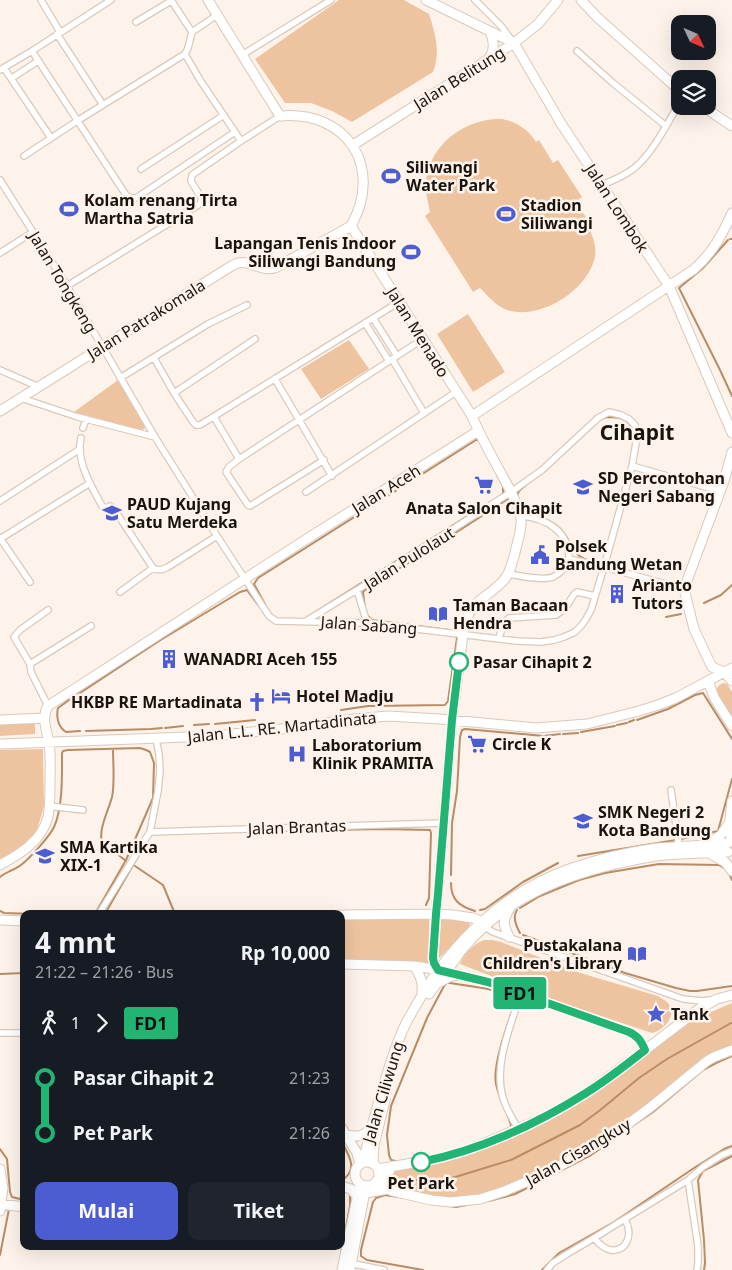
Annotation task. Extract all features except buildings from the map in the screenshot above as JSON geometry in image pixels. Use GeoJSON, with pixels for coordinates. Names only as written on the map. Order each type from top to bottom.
{"type":"FeatureCollection","features":[{"type":"Feature","properties":{"kind":"street"},"geometry":{"type":"LineString","coordinates":[[40,0],[103,104]]}},
{"type":"Feature","properties":{"kind":"street"},"geometry":{"type":"LineString","coordinates":[[51,138],[12,78],[2,69],[111,0]]}},
{"type":"Feature","properties":{"kind":"street"},"geometry":{"type":"LineString","coordinates":[[136,22],[171,0],[192,32]]}},
{"type":"Feature","properties":{"kind":"street"},"geometry":{"type":"LineString","coordinates":[[208,0],[280,116]]}},
{"type":"Feature","properties":{"kind":"street"},"geometry":{"type":"LineString","coordinates":[[242,55],[331,0]]}},
{"type":"Feature","properties":{"kind":"street"},"geometry":{"type":"LineString","coordinates":[[426,0],[514,43]]}},
{"type":"Feature","properties":{"kind":"street","name":"Jalan Lombok"},"geometry":{"type":"LineString","coordinates":[[475,0],[507,33],[514,43],[562,125],[669,286],[732,433]]}},
{"type":"Feature","properties":{"kind":"street","name":"Jalan Belitung"},"geometry":{"type":"LineString","coordinates":[[353,145],[514,43],[538,24],[558,0]]}},
{"type":"Feature","properties":{"kind":"street"},"geometry":{"type":"LineString","coordinates":[[581,0],[597,17],[671,83]]}},
{"type":"Feature","properties":{"kind":"street"},"geometry":{"type":"LineString","coordinates":[[24,156],[184,54],[188,48],[192,32],[217,15]]}},
{"type":"Feature","properties":{"kind":"street"},"geometry":{"type":"LineString","coordinates":[[490,31],[496,27],[496,21]]}},
{"type":"Feature","properties":{"kind":"street"},"geometry":{"type":"LineString","coordinates":[[489,59],[493,52],[494,44],[490,31]]}},
{"type":"Feature","properties":{"kind":"street"},"geometry":{"type":"LineString","coordinates":[[32,51],[122,190],[130,198],[136,198],[235,132]]}},
{"type":"Feature","properties":{"kind":"street"},"geometry":{"type":"LineString","coordinates":[[577,51],[666,126]]}},
{"type":"Feature","properties":{"kind":"street"},"geometry":{"type":"LineString","coordinates":[[184,54],[240,141]]}},
{"type":"Feature","properties":{"kind":"street"},"geometry":{"type":"LineString","coordinates":[[12,78],[38,61]]}},
{"type":"Feature","properties":{"kind":"street"},"geometry":{"type":"LineString","coordinates":[[141,169],[224,115]]}},
{"type":"Feature","properties":{"kind":"street"},"geometry":{"type":"LineString","coordinates":[[602,185],[634,169],[644,159],[672,115]]}},
{"type":"Feature","properties":{"kind":"street"},"geometry":{"type":"LineString","coordinates":[[716,115],[732,126]]}},
{"type":"Feature","properties":{"kind":"street"},"geometry":{"type":"LineString","coordinates":[[67,286],[200,204],[202,198],[191,181],[192,175],[240,141],[280,116],[300,116],[320,121],[338,131],[353,145],[362,168],[363,193],[361,205],[351,226]]}},
{"type":"Feature","properties":{"kind":"street","name":"Jalan Tongkeng"},"geometry":{"type":"LineString","coordinates":[[0,180],[67,286],[120,378],[244,579]]}},
{"type":"Feature","properties":{"kind":"street"},"geometry":{"type":"LineString","coordinates":[[442,971],[434,963],[433,958],[452,720],[465,621],[475,604],[504,581],[509,574],[521,530],[521,516],[511,492],[478,431],[472,416],[669,286],[702,262],[729,230],[732,213]]}},
{"type":"Feature","properties":{"kind":"street","name":"Jalan Menado"},"geometry":{"type":"LineString","coordinates":[[351,226],[472,416]]}},
{"type":"Feature","properties":{"kind":"street","name":"Jalan Patrakomala"},"geometry":{"type":"LineString","coordinates":[[0,411],[238,262],[249,263],[266,269],[275,268],[351,226]]}},
{"type":"Feature","properties":{"kind":"street"},"geometry":{"type":"LineString","coordinates":[[0,253],[33,232]]}},
{"type":"Feature","properties":{"kind":"street"},"geometry":{"type":"LineString","coordinates":[[154,358],[174,393],[196,425],[200,425],[399,302]]}},
{"type":"Feature","properties":{"kind":"street"},"geometry":{"type":"LineString","coordinates":[[120,378],[208,324],[247,305]]}},
{"type":"Feature","properties":{"kind":"street"},"geometry":{"type":"LineString","coordinates":[[373,318],[393,359],[424,413]]}},
{"type":"Feature","properties":{"kind":"street"},"geometry":{"type":"LineString","coordinates":[[365,324],[393,359]]}},
{"type":"Feature","properties":{"kind":"street"},"geometry":{"type":"LineString","coordinates":[[174,393],[255,339]]}},
{"type":"Feature","properties":{"kind":"street"},"geometry":{"type":"LineString","coordinates":[[324,460],[250,506],[226,472],[239,459],[423,339]]}},
{"type":"Feature","properties":{"kind":"street"},"geometry":{"type":"LineString","coordinates":[[0,370],[39,387]]}},
{"type":"Feature","properties":{"kind":"street"},"geometry":{"type":"LineString","coordinates":[[275,379],[332,476]]}},
{"type":"Feature","properties":{"kind":"street"},"geometry":{"type":"LineString","coordinates":[[306,492],[456,392]]}},
{"type":"Feature","properties":{"kind":"street"},"geometry":{"type":"LineString","coordinates":[[21,398],[86,419],[156,437]]}},
{"type":"Feature","properties":{"kind":"street","name":"Jalan Pulolaut"},"geometry":{"type":"LineString","coordinates":[[306,621],[511,492],[542,470],[598,418],[609,412],[621,415],[635,425],[637,437],[632,466]]}},
{"type":"Feature","properties":{"kind":"street"},"geometry":{"type":"LineString","coordinates":[[214,416],[239,459]]}},
{"type":"Feature","properties":{"kind":"street"},"geometry":{"type":"LineString","coordinates":[[83,428],[86,419]]}},
{"type":"Feature","properties":{"kind":"street","name":"Jalan Aceh"},"geometry":{"type":"LineString","coordinates":[[48,706],[126,654],[478,431]]}},
{"type":"Feature","properties":{"kind":"street"},"geometry":{"type":"LineString","coordinates":[[81,438],[80,449],[83,465],[102,506],[106,508],[110,506],[114,509],[153,568],[162,570],[168,567],[217,536]]}},
{"type":"Feature","properties":{"kind":"street"},"geometry":{"type":"LineString","coordinates":[[0,501],[80,449]]}},
{"type":"Feature","properties":{"kind":"street"},"geometry":{"type":"LineString","coordinates":[[732,452],[724,481],[684,589],[694,629],[712,667],[708,681],[714,697],[732,726]]}},
{"type":"Feature","properties":{"kind":"street"},"geometry":{"type":"LineString","coordinates":[[632,466],[720,491]]}},
{"type":"Feature","properties":{"kind":"street","name":"Jalan Sabang"},"geometry":{"type":"LineString","coordinates":[[244,579],[272,619],[276,621],[367,623],[499,639],[541,642],[554,640],[574,632],[586,619],[604,567],[632,466]]}},
{"type":"Feature","properties":{"kind":"street"},"geometry":{"type":"LineString","coordinates":[[724,481],[732,475]]}},
{"type":"Feature","properties":{"kind":"street"},"geometry":{"type":"LineString","coordinates":[[30,582],[0,539],[90,482]]}},
{"type":"Feature","properties":{"kind":"street"},"geometry":{"type":"LineString","coordinates":[[509,574],[539,578],[552,577],[566,566],[569,559],[569,552],[564,540],[553,526],[541,519],[521,516]]}},
{"type":"Feature","properties":{"kind":"street"},"geometry":{"type":"LineString","coordinates":[[569,559],[684,589]]}},
{"type":"Feature","properties":{"kind":"street"},"geometry":{"type":"LineString","coordinates":[[120,592],[153,568]]}},
{"type":"Feature","properties":{"kind":"street"},"geometry":{"type":"LineString","coordinates":[[357,590],[367,623]]}},
{"type":"Feature","properties":{"kind":"street"},"geometry":{"type":"LineString","coordinates":[[499,639],[502,623],[509,618],[556,615],[569,603],[570,598],[576,592],[595,596]]}},
{"type":"Feature","properties":{"kind":"street"},"geometry":{"type":"LineString","coordinates":[[0,865],[30,847],[56,807],[45,718],[45,710],[48,706],[31,672],[30,664],[14,637],[20,630],[48,610]]}},
{"type":"Feature","properties":{"kind":"street"},"geometry":{"type":"LineString","coordinates":[[30,664],[91,626]]}},
{"type":"Feature","properties":{"kind":"street"},"geometry":{"type":"LineString","coordinates":[[712,667],[728,670],[732,681]]}},
{"type":"Feature","properties":{"kind":"street","name":"Jalan L.L. RE. Martadinata"},"geometry":{"type":"LineString","coordinates":[[0,744],[214,736],[396,716],[543,728],[587,724],[658,705],[676,698],[728,670]]}},
{"type":"Feature","properties":{"kind":"street"},"geometry":{"type":"LineString","coordinates":[[0,720],[45,718]]}},
{"type":"Feature","properties":{"kind":"street"},"geometry":{"type":"LineString","coordinates":[[101,910],[150,832],[160,770],[156,739]]}},
{"type":"Feature","properties":{"kind":"street"},"geometry":{"type":"LineString","coordinates":[[671,790],[679,847]]}},
{"type":"Feature","properties":{"kind":"street"},"geometry":{"type":"LineString","coordinates":[[730,849],[732,801]]}},
{"type":"Feature","properties":{"kind":"street"},"geometry":{"type":"LineString","coordinates":[[56,807],[83,810]]}},
{"type":"Feature","properties":{"kind":"street"},"geometry":{"type":"LineString","coordinates":[[731,822],[707,849],[725,862],[732,871]]}},
{"type":"Feature","properties":{"kind":"street","name":"Jalan Brantas"},"geometry":{"type":"LineString","coordinates":[[150,832],[444,823]]}},
{"type":"Feature","properties":{"kind":"street","name":"Jalan Ciliwung"},"geometry":{"type":"LineString","coordinates":[[483,925],[511,906],[539,891],[622,859],[655,849],[679,847],[730,849]]}},
{"type":"Feature","properties":{"kind":"street","name":"Jalan Ciliwung"},"geometry":{"type":"LineString","coordinates":[[376,1166],[374,1145],[392,1066],[414,1020],[454,950],[506,902],[549,878],[573,868],[622,859],[678,854],[707,849]]}},
{"type":"Feature","properties":{"kind":"street"},"geometry":{"type":"LineString","coordinates":[[438,894],[453,915]]}},
{"type":"Feature","properties":{"kind":"street"},"geometry":{"type":"LineString","coordinates":[[510,937],[504,926],[504,921],[511,906]]}},
{"type":"Feature","properties":{"kind":"street"},"geometry":{"type":"LineString","coordinates":[[345,915],[436,914],[473,918],[493,932],[683,999],[702,1001],[732,995]]}},
{"type":"Feature","properties":{"kind":"street"},"geometry":{"type":"LineString","coordinates":[[0,920],[20,921]]}},
{"type":"Feature","properties":{"kind":"street"},"geometry":{"type":"LineString","coordinates":[[345,964],[414,966],[488,982],[635,1035],[641,1041],[645,1050]]}},
{"type":"Feature","properties":{"kind":"street"},"geometry":{"type":"LineString","coordinates":[[414,966],[423,983],[422,995]]}},
{"type":"Feature","properties":{"kind":"street","name":"Jalan Ciliwung"},"geometry":{"type":"LineString","coordinates":[[362,1164],[402,1031],[422,995],[442,971]]}},
{"type":"Feature","properties":{"kind":"street"},"geometry":{"type":"LineString","coordinates":[[433,988],[445,978],[459,975]]}},
{"type":"Feature","properties":{"kind":"street"},"geometry":{"type":"LineString","coordinates":[[518,1129],[503,1098],[500,1085],[500,1069],[521,993]]}},
{"type":"Feature","properties":{"kind":"street"},"geometry":{"type":"LineString","coordinates":[[384,1270],[347,1266],[361,1187],[356,1170],[362,1164],[366,1162],[376,1166],[392,1166],[445,1157],[471,1149],[545,1117],[587,1093],[699,1009],[717,999]]}},
{"type":"Feature","properties":{"kind":"street"},"geometry":{"type":"LineString","coordinates":[[0,1033],[20,1033]]}},
{"type":"Feature","properties":{"kind":"street","name":"Jalan Cisangkuy"},"geometry":{"type":"LineString","coordinates":[[376,1182],[388,1189],[414,1197],[451,1202],[480,1199],[512,1188],[549,1172],[617,1132],[707,1061],[732,1050]]}},
{"type":"Feature","properties":{"kind":"street"},"geometry":{"type":"LineString","coordinates":[[345,1131],[357,1136],[368,1131],[372,1126]]}},
{"type":"Feature","properties":{"kind":"street"},"geometry":{"type":"LineString","coordinates":[[345,1133],[362,1164]]}},
{"type":"Feature","properties":{"kind":"street"},"geometry":{"type":"LineString","coordinates":[[548,1270],[553,1263],[688,1180],[703,1167],[722,1155],[732,1151]]}},
{"type":"Feature","properties":{"kind":"street"},"geometry":{"type":"LineString","coordinates":[[345,1187],[351,1189],[374,1184],[379,1176],[376,1166]]}},
{"type":"Feature","properties":{"kind":"street"},"geometry":{"type":"LineString","coordinates":[[345,1185],[388,1189],[386,1177],[392,1166]]}},
{"type":"Feature","properties":{"kind":"street"},"geometry":{"type":"LineString","coordinates":[[0,1169],[3,1188],[1,1208],[20,1207]]}},
{"type":"Feature","properties":{"kind":"street"},"geometry":{"type":"LineString","coordinates":[[688,1180],[698,1246],[697,1270]]}},
{"type":"Feature","properties":{"kind":"street"},"geometry":{"type":"LineString","coordinates":[[594,1238],[605,1248],[617,1249],[627,1241],[629,1236],[629,1229],[625,1220]]}},
{"type":"Feature","properties":{"kind":"shaded area"},"geometry":{"type":"Polygon","coordinates":[[[339,0],[404,0],[429,14],[437,50],[433,72],[352,122],[332,111],[311,103],[285,103],[255,59],[339,0]]]}},
{"type":"Feature","properties":{"kind":"shaded area","name":"Stadion Siliwangi"},"geometry":{"type":"Polygon","coordinates":[[[502,119],[522,127],[536,142],[539,140],[553,163],[558,160],[582,197],[576,202],[589,222],[587,224],[595,244],[595,257],[591,269],[583,281],[561,300],[548,307],[534,311],[520,312],[507,310],[496,303],[480,288],[473,292],[425,216],[430,212],[426,190],[428,171],[437,151],[444,142],[472,124],[485,120],[502,119]]]}},
{"type":"Feature","properties":{"kind":"shaded area"},"geometry":{"type":"Polygon","coordinates":[[[468,314],[505,372],[473,392],[437,334],[468,314]]]}},
{"type":"Feature","properties":{"kind":"shaded area"},"geometry":{"type":"Polygon","coordinates":[[[349,340],[369,369],[321,399],[301,369],[349,340]]]}},
{"type":"Feature","properties":{"kind":"shaded area"},"geometry":{"type":"Polygon","coordinates":[[[118,380],[144,425],[145,428],[142,430],[74,412],[118,380]]]}},
{"type":"Feature","properties":{"kind":"shaded area"},"geometry":{"type":"Polygon","coordinates":[[[724,683],[727,684],[732,692],[732,717],[716,692],[719,686],[724,683]]]}},
{"type":"Feature","properties":{"kind":"shaded area"},"geometry":{"type":"Polygon","coordinates":[[[35,722],[35,734],[0,736],[0,724],[35,722]]]}},
{"type":"Feature","properties":{"kind":"shaded area"},"geometry":{"type":"Polygon","coordinates":[[[43,749],[44,806],[35,837],[0,863],[0,750],[43,749]]]}},
{"type":"Feature","properties":{"kind":"shaded area"},"geometry":{"type":"Polygon","coordinates":[[[429,916],[429,965],[345,963],[345,918],[429,916]]]}},
{"type":"Feature","properties":{"kind":"shaded area"},"geometry":{"type":"Polygon","coordinates":[[[441,917],[466,921],[470,925],[466,932],[438,959],[441,917]]]}},
{"type":"Feature","properties":{"kind":"shaded area"},"geometry":{"type":"Polygon","coordinates":[[[484,940],[501,942],[577,972],[658,996],[670,1006],[670,1019],[664,1027],[652,1033],[564,1004],[460,964],[469,950],[484,940]]]}},
{"type":"Feature","properties":{"kind":"shaded area","name":"Pet Park"},"geometry":{"type":"Polygon","coordinates":[[[732,1003],[732,1044],[706,1058],[638,1113],[568,1159],[487,1197],[452,1203],[391,1189],[391,1176],[395,1169],[459,1156],[583,1098],[690,1021],[732,1003]]]}},
{"type":"Feature","properties":{"kind":"waterway"},"geometry":{"type":"LineString","coordinates":[[728,240],[703,268],[679,288],[732,396]]}},
{"type":"Feature","properties":{"kind":"waterway"},"geometry":{"type":"LineString","coordinates":[[608,417],[619,418],[629,423],[633,430],[634,449],[603,563],[583,558],[577,554],[567,537],[556,525],[540,516],[522,511],[517,495],[519,491],[599,419],[608,417]]}},
{"type":"Feature","properties":{"kind":"waterway"},"geometry":{"type":"LineString","coordinates":[[266,606],[254,584],[258,578],[476,440],[480,442]]}},
{"type":"Feature","properties":{"kind":"waterway"},"geometry":{"type":"LineString","coordinates":[[497,475],[503,486],[501,496]]}},
{"type":"Feature","properties":{"kind":"waterway"},"geometry":{"type":"LineString","coordinates":[[365,608],[363,592],[368,587],[508,499],[511,501]]}},
{"type":"Feature","properties":{"kind":"waterway"},"geometry":{"type":"LineString","coordinates":[[317,611],[469,515]]}},
{"type":"Feature","properties":{"kind":"waterway"},"geometry":{"type":"LineString","coordinates":[[704,603],[721,595],[732,585]]}},
{"type":"Feature","properties":{"kind":"waterway"},"geometry":{"type":"LineString","coordinates":[[77,695],[159,641],[240,592],[247,590],[259,606]]}},
{"type":"Feature","properties":{"kind":"waterway"},"geometry":{"type":"LineString","coordinates":[[666,617],[681,614]]}},
{"type":"Feature","properties":{"kind":"waterway"},"geometry":{"type":"LineString","coordinates":[[367,615],[372,620],[449,630]]}},
{"type":"Feature","properties":{"kind":"waterway"},"geometry":{"type":"LineString","coordinates":[[456,631],[459,631],[461,621]]}},
{"type":"Feature","properties":{"kind":"waterway"},"geometry":{"type":"LineString","coordinates":[[341,710],[368,706],[445,705],[448,701],[457,638],[455,635]]}},
{"type":"Feature","properties":{"kind":"waterway"},"geometry":{"type":"LineString","coordinates":[[637,720],[668,709],[695,695],[703,693],[732,739]]}},
{"type":"Feature","properties":{"kind":"waterway"},"geometry":{"type":"LineString","coordinates":[[69,700],[58,708],[58,722],[66,732],[80,731]]}},
{"type":"Feature","properties":{"kind":"waterway"},"geometry":{"type":"LineString","coordinates":[[215,724],[255,720]]}},
{"type":"Feature","properties":{"kind":"waterway"},"geometry":{"type":"LineString","coordinates":[[629,722],[634,720]]}},
{"type":"Feature","properties":{"kind":"waterway"},"geometry":{"type":"LineString","coordinates":[[617,725],[627,723]]}},
{"type":"Feature","properties":{"kind":"waterway"},"geometry":{"type":"LineString","coordinates":[[194,725],[209,724]]}},
{"type":"Feature","properties":{"kind":"waterway"},"geometry":{"type":"LineString","coordinates":[[165,728],[183,726]]}},
{"type":"Feature","properties":{"kind":"waterway"},"geometry":{"type":"LineString","coordinates":[[581,732],[615,726]]}},
{"type":"Feature","properties":{"kind":"waterway"},"geometry":{"type":"LineString","coordinates":[[86,731],[162,728]]}},
{"type":"Feature","properties":{"kind":"waterway"},"geometry":{"type":"LineString","coordinates":[[451,875],[452,823],[457,791],[462,730],[544,736],[560,734]]}},
{"type":"Feature","properties":{"kind":"waterway"},"geometry":{"type":"LineString","coordinates":[[563,734],[578,733]]}},
{"type":"Feature","properties":{"kind":"waterway"},"geometry":{"type":"LineString","coordinates":[[0,877],[25,862],[52,831],[59,810],[63,751],[140,748],[146,750],[150,752],[154,763],[153,798],[126,860],[97,910]]}},
{"type":"Feature","properties":{"kind":"waterway"},"geometry":{"type":"LineString","coordinates":[[113,749],[113,792],[101,837],[102,842],[126,861]]}},
{"type":"Feature","properties":{"kind":"waterway"},"geometry":{"type":"LineString","coordinates":[[681,839],[718,831],[732,779]]}},
{"type":"Feature","properties":{"kind":"waterway"},"geometry":{"type":"LineString","coordinates":[[276,831],[430,830],[429,898],[426,905]]}},
{"type":"Feature","properties":{"kind":"waterway"},"geometry":{"type":"LineString","coordinates":[[578,856],[676,840]]}},
{"type":"Feature","properties":{"kind":"waterway"},"geometry":{"type":"LineString","coordinates":[[107,910],[147,841]]}},
{"type":"Feature","properties":{"kind":"waterway"},"geometry":{"type":"LineString","coordinates":[[480,910],[485,909],[523,882],[558,863]]}},
{"type":"Feature","properties":{"kind":"waterway"},"geometry":{"type":"LineString","coordinates":[[520,908],[540,896],[579,880],[605,873],[659,864],[719,865],[724,868]]}},
{"type":"Feature","properties":{"kind":"waterway"},"geometry":{"type":"LineString","coordinates":[[135,866],[163,885],[173,910]]}},
{"type":"Feature","properties":{"kind":"waterway"},"geometry":{"type":"LineString","coordinates":[[729,873],[732,880]]}},
{"type":"Feature","properties":{"kind":"waterway"},"geometry":{"type":"LineString","coordinates":[[451,883],[454,898],[464,907],[475,911]]}},
{"type":"Feature","properties":{"kind":"waterway"},"geometry":{"type":"LineString","coordinates":[[517,910],[515,919],[520,933]]}},
{"type":"Feature","properties":{"kind":"waterway"},"geometry":{"type":"LineString","coordinates":[[0,911],[20,914]]}},
{"type":"Feature","properties":{"kind":"waterway"},"geometry":{"type":"LineString","coordinates":[[523,935],[625,973],[676,988],[697,991],[732,986]]}},
{"type":"Feature","properties":{"kind":"waterway"},"geometry":{"type":"LineString","coordinates":[[0,974],[20,973]]}},
{"type":"Feature","properties":{"kind":"waterway"},"geometry":{"type":"LineString","coordinates":[[447,983],[503,992],[510,994],[516,1000],[502,1042],[495,1076],[497,1089],[511,1127],[503,1134],[447,1154],[415,1161],[401,1162],[391,1160],[387,1135],[391,1106],[427,1018],[447,983]]}},
{"type":"Feature","properties":{"kind":"waterway"},"geometry":{"type":"LineString","coordinates":[[401,1179],[431,1181],[452,1178],[511,1160],[580,1125],[639,1078],[667,1059],[731,1023]]}},
{"type":"Feature","properties":{"kind":"waterway"},"geometry":{"type":"LineString","coordinates":[[628,1129],[653,1112],[703,1070],[732,1056]]}},
{"type":"Feature","properties":{"kind":"waterway"},"geometry":{"type":"LineString","coordinates":[[558,1172],[591,1155],[616,1138]]}},
{"type":"Feature","properties":{"kind":"waterway"},"geometry":{"type":"LineString","coordinates":[[542,1270],[559,1253],[614,1222],[694,1168],[732,1146]]}},
{"type":"Feature","properties":{"kind":"waterway"},"geometry":{"type":"LineString","coordinates":[[345,1148],[351,1162],[350,1172],[345,1178]]}},
{"type":"Feature","properties":{"kind":"waterway"},"geometry":{"type":"LineString","coordinates":[[0,1149],[7,1159],[10,1192],[12,1197],[20,1199]]}},
{"type":"Feature","properties":{"kind":"waterway"},"geometry":{"type":"LineString","coordinates":[[704,1270],[704,1240],[698,1180],[703,1171],[732,1156]]}},
{"type":"Feature","properties":{"kind":"waterway"},"geometry":{"type":"LineString","coordinates":[[489,1201],[515,1194],[547,1178]]}},
{"type":"Feature","properties":{"kind":"waterway"},"geometry":{"type":"LineString","coordinates":[[345,1232],[350,1206],[350,1193]]}},
{"type":"Feature","properties":{"kind":"waterway"},"geometry":{"type":"LineString","coordinates":[[405,1198],[385,1195],[376,1198],[373,1202],[361,1256],[367,1260],[423,1270]]}},
{"type":"Feature","properties":{"kind":"waterway"},"geometry":{"type":"LineString","coordinates":[[449,1206],[456,1207],[472,1204]]}},
{"type":"Feature","properties":{"kind":"waterway"},"geometry":{"type":"LineString","coordinates":[[0,1255],[9,1209]]}},
{"type":"Feature","properties":{"kind":"bus line","name":"FD1"},"geometry":{"type":"LineString","coordinates":[[421,1162],[471,1149],[545,1117],[587,1093],[645,1050],[641,1041],[629,1032],[488,982],[438,970],[434,963],[433,949],[452,720],[459,662]]}},
{"type":"Feature","properties":{"kind":"place","name":"Siliwangi Water Park"},"geometry":{"type":"Point","coordinates":[391,176]}},
{"type":"Feature","properties":{"kind":"place","name":"Kolam renang Tirta Martha Satria"},"geometry":{"type":"Point","coordinates":[69,209]}},
{"type":"Feature","properties":{"kind":"place","name":"Stadion Siliwangi"},"geometry":{"type":"Point","coordinates":[506,214]}},
{"type":"Feature","properties":{"kind":"place","name":"Lapangan Tenis Indoor Siliwangi Bandung"},"geometry":{"type":"Point","coordinates":[411,252]}},
{"type":"Feature","properties":{"kind":"place","name":"Anata Salon Cihapit"},"geometry":{"type":"Point","coordinates":[484,485]}},
{"type":"Feature","properties":{"kind":"place","name":"SD Percontohan Negeri Sabang"},"geometry":{"type":"Point","coordinates":[583,487]}},
{"type":"Feature","properties":{"kind":"place","name":"PAUD Kujang Satu Merdeka"},"geometry":{"type":"Point","coordinates":[112,513]}},
{"type":"Feature","properties":{"kind":"place","name":"Polsek Bandung Wetan"},"geometry":{"type":"Point","coordinates":[540,555]}},
{"type":"Feature","properties":{"kind":"place","name":"Arianto Tutors"},"geometry":{"type":"Point","coordinates":[617,594]}},
{"type":"Feature","properties":{"kind":"place","name":"Taman Bacaan Hendra"},"geometry":{"type":"Point","coordinates":[438,614]}},
{"type":"Feature","properties":{"kind":"place","name":"WANADRI Aceh 155"},"geometry":{"type":"Point","coordinates":[169,659]}},
{"type":"Feature","properties":{"kind":"place","name":"Pasar Cihapit 2"},"geometry":{"type":"Point","coordinates":[459,662]}},
{"type":"Feature","properties":{"kind":"place","name":"Hotel Madju"},"geometry":{"type":"Point","coordinates":[281,696]}},
{"type":"Feature","properties":{"kind":"place","name":"HKBP RE Martadinata"},"geometry":{"type":"Point","coordinates":[257,702]}},
{"type":"Feature","properties":{"kind":"place","name":"Circle K"},"geometry":{"type":"Point","coordinates":[477,744]}},
{"type":"Feature","properties":{"kind":"place","name":"Laboratorium Klinik PRAMITA"},"geometry":{"type":"Point","coordinates":[297,754]}},
{"type":"Feature","properties":{"kind":"place","name":"SMK Negeri 2 Kota Bandung"},"geometry":{"type":"Point","coordinates":[583,821]}},
{"type":"Feature","properties":{"kind":"place","name":"SMA Kartika XIX-1"},"geometry":{"type":"Point","coordinates":[45,856]}},
{"type":"Feature","properties":{"kind":"place","name":"Pustakalana Children's Library"},"geometry":{"type":"Point","coordinates":[637,954]}},
{"type":"Feature","properties":{"kind":"place","name":"Tank"},"geometry":{"type":"Point","coordinates":[656,1014]}},
{"type":"Feature","properties":{"kind":"place","name":"Pet Park"},"geometry":{"type":"Point","coordinates":[421,1162]}},
{"type":"Feature","properties":{"kind":"district","name":"Cihapit"},"geometry":{"type":"Point","coordinates":[637,433]}}]}
